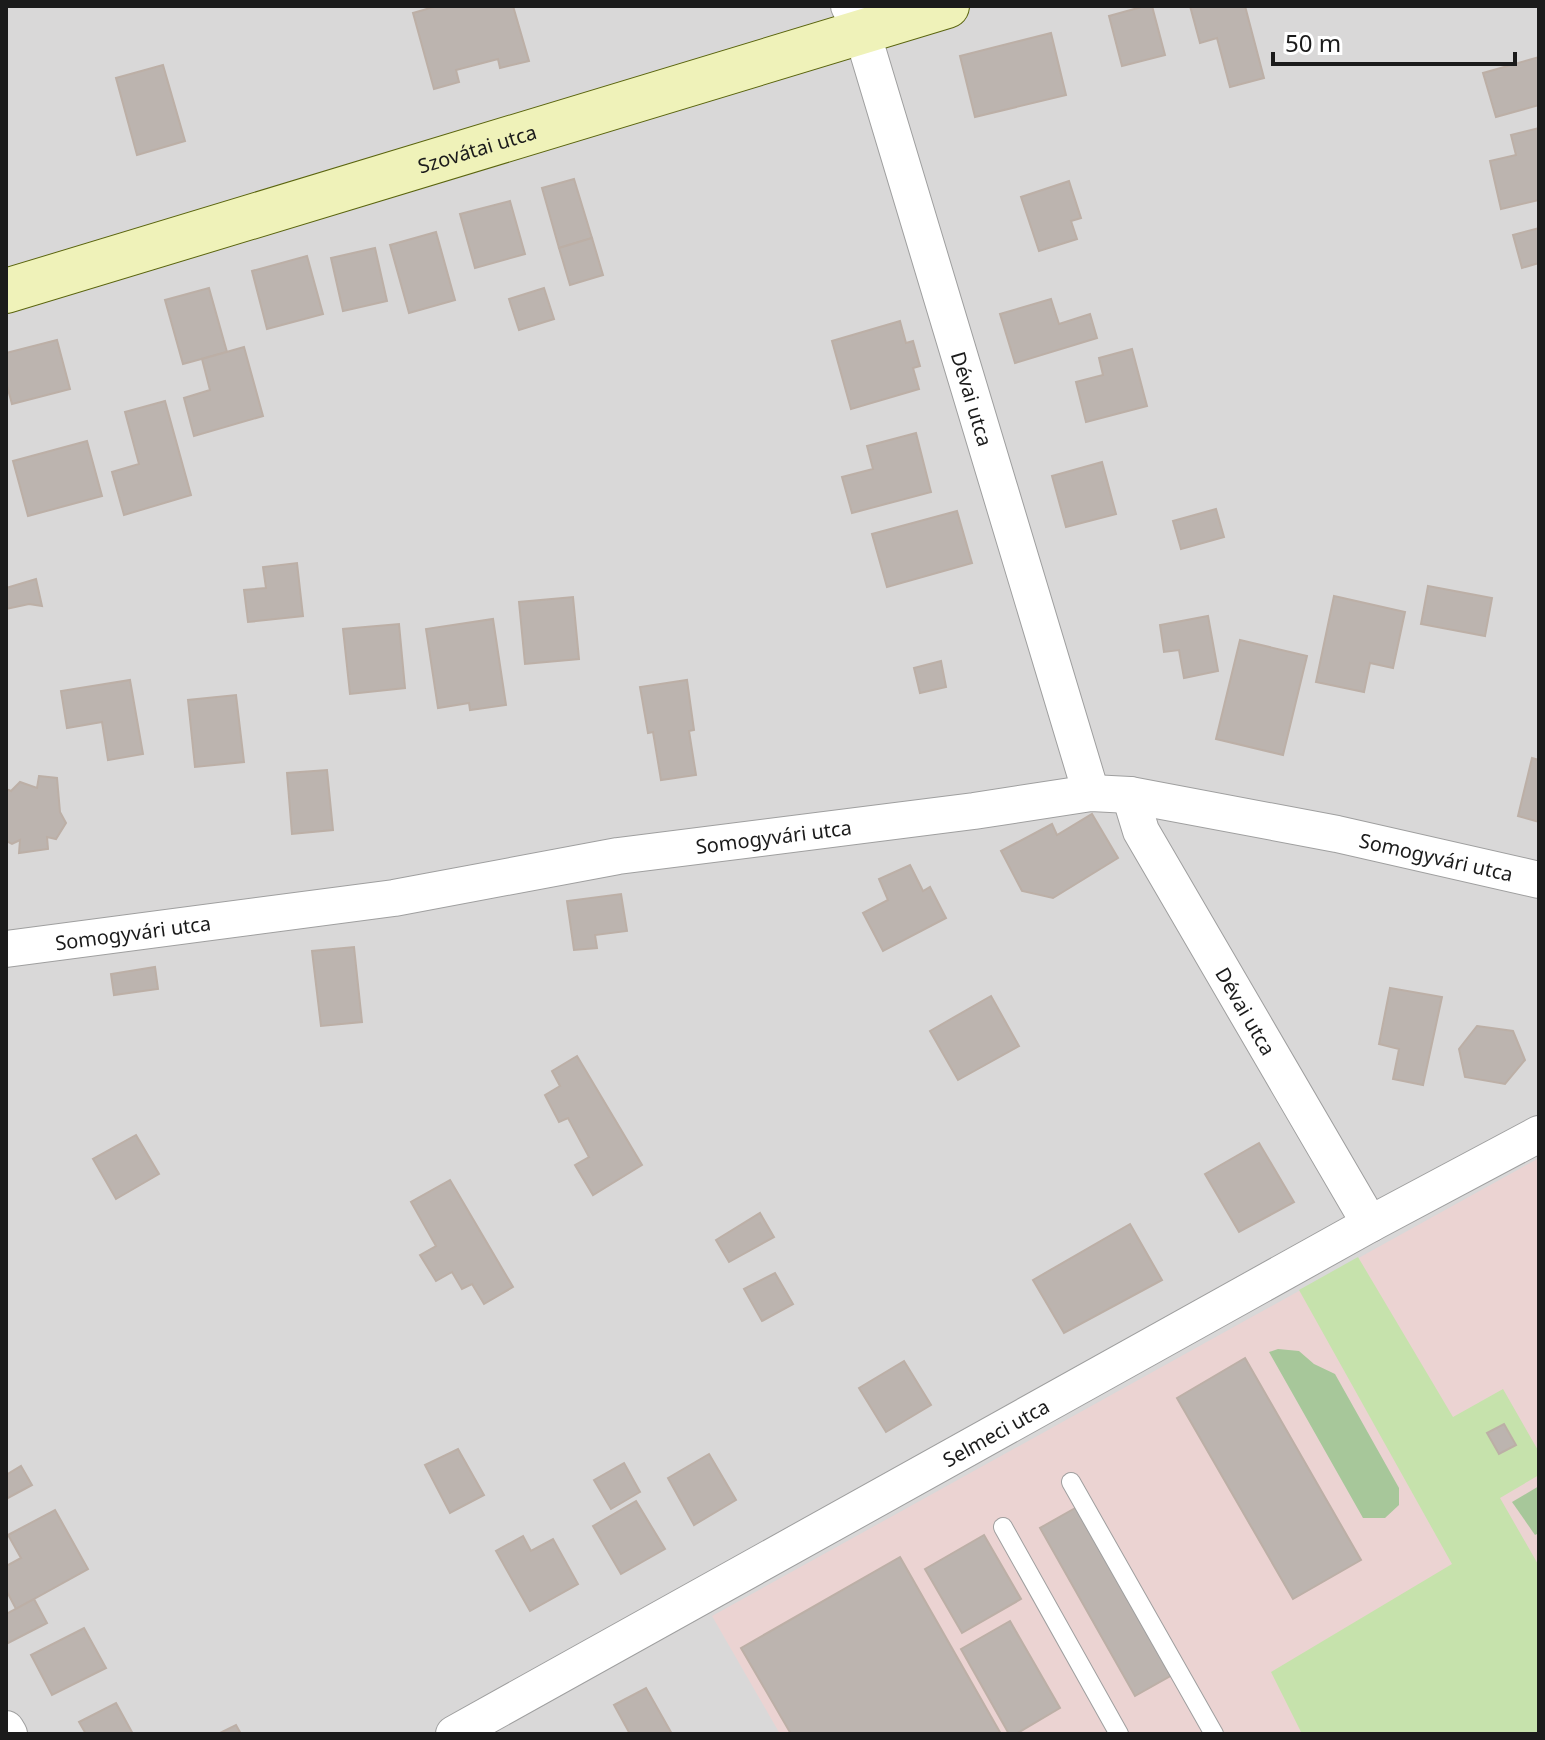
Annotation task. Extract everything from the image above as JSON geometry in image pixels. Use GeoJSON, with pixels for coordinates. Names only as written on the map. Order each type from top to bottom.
{"type":"FeatureCollection","features":[{"type":"Feature","properties":{"kind":"street","name":"Szovátai utca"},"geometry":{"type":"LineString","coordinates":[[6,291],[855,19],[947,6]]}},
{"type":"Feature","properties":{"kind":"street","name":"Dévai utca"},"geometry":{"type":"LineString","coordinates":[[855,19],[1091,793]]}},
{"type":"Feature","properties":{"kind":"street","name":"Somogyvári utca"},"geometry":{"type":"LineString","coordinates":[[6,949],[394,898],[618,856],[1091,793],[1130,795],[1337,834],[1539,880]]}},
{"type":"Feature","properties":{"kind":"street","name":"Dévai utca"},"geometry":{"type":"LineString","coordinates":[[1130,795],[1141,831],[1370,1224]]}},
{"type":"Feature","properties":{"kind":"street","name":"Selmeci utca"},"geometry":{"type":"LineString","coordinates":[[454,1734],[1370,1224],[1539,1134]]}},
{"type":"Feature","properties":{"kind":"street"},"geometry":{"type":"LineString","coordinates":[[6,1729],[9,1734]]}},
{"type":"Feature","properties":{"kind":"lane"},"geometry":{"type":"LineString","coordinates":[[1071,1482],[1214,1734]]}},
{"type":"Feature","properties":{"kind":"lane"},"geometry":{"type":"LineString","coordinates":[[1003,1527],[1119,1734]]}},
{"type":"Feature","properties":{"kind":"shaded area"},"geometry":{"type":"Polygon","coordinates":[[[6,6],[1539,6],[1539,1734],[6,1734],[6,6]]]}},
{"type":"Feature","properties":{"kind":"shaded area"},"geometry":{"type":"Polygon","coordinates":[[[1539,1158],[1539,1734],[780,1734],[712,1616],[1539,1158]]]}},
{"type":"Feature","properties":{"kind":"green space"},"geometry":{"type":"Polygon","coordinates":[[[1358,1257],[1453,1417],[1503,1389],[1539,1452],[1539,1475],[1500,1498],[1539,1566],[1539,1734],[1302,1734],[1271,1672],[1452,1564],[1299,1290],[1358,1257]]]}},
{"type":"Feature","properties":{"kind":"green space"},"geometry":{"type":"Polygon","coordinates":[[[1278,1349],[1299,1351],[1314,1364],[1335,1374],[1399,1488],[1399,1505],[1385,1518],[1363,1518],[1269,1352],[1278,1349]]]}},
{"type":"Feature","properties":{"kind":"green space"},"geometry":{"type":"Polygon","coordinates":[[[1539,1486],[1539,1533],[1535,1535],[1512,1502],[1539,1486]]]}},
{"type":"Feature","properties":{"kind":"building"},"geometry":{"type":"Polygon","coordinates":[[[437,6],[513,6],[529,61],[500,68],[498,59],[456,70],[459,82],[434,89],[413,13],[437,6]]]}},
{"type":"Feature","properties":{"kind":"building"},"geometry":{"type":"Polygon","coordinates":[[[1152,6],[1165,55],[1122,66],[1109,16],[1152,6]]]}},
{"type":"Feature","properties":{"kind":"building"},"geometry":{"type":"Polygon","coordinates":[[[1190,6],[1245,6],[1264,78],[1230,87],[1217,38],[1200,43],[1190,6]]]}},
{"type":"Feature","properties":{"kind":"building"},"geometry":{"type":"Polygon","coordinates":[[[1051,33],[1066,95],[975,117],[960,56],[1051,33]]]}},
{"type":"Feature","properties":{"kind":"building"},"geometry":{"type":"Polygon","coordinates":[[[1539,57],[1539,105],[1496,117],[1483,73],[1539,57]]]}},
{"type":"Feature","properties":{"kind":"building"},"geometry":{"type":"Polygon","coordinates":[[[163,65],[185,141],[137,155],[116,78],[163,65]]]}},
{"type":"Feature","properties":{"kind":"building"},"geometry":{"type":"Polygon","coordinates":[[[1539,128],[1539,200],[1501,209],[1490,161],[1516,155],[1511,135],[1539,128]]]}},
{"type":"Feature","properties":{"kind":"building"},"geometry":{"type":"Polygon","coordinates":[[[574,179],[592,238],[559,248],[542,188],[574,179]]]}},
{"type":"Feature","properties":{"kind":"building"},"geometry":{"type":"Polygon","coordinates":[[[1069,181],[1081,218],[1071,221],[1077,239],[1039,251],[1021,197],[1069,181]]]}},
{"type":"Feature","properties":{"kind":"building"},"geometry":{"type":"Polygon","coordinates":[[[510,201],[525,254],[475,268],[460,214],[510,201]]]}},
{"type":"Feature","properties":{"kind":"building"},"geometry":{"type":"Polygon","coordinates":[[[1539,228],[1539,263],[1522,268],[1513,235],[1539,228]]]}},
{"type":"Feature","properties":{"kind":"building"},"geometry":{"type":"Polygon","coordinates":[[[436,232],[455,300],[409,313],[390,245],[436,232]]]}},
{"type":"Feature","properties":{"kind":"building"},"geometry":{"type":"Polygon","coordinates":[[[592,238],[603,275],[570,285],[559,248],[592,238]]]}},
{"type":"Feature","properties":{"kind":"building"},"geometry":{"type":"Polygon","coordinates":[[[375,248],[387,301],[343,311],[331,258],[375,248]]]}},
{"type":"Feature","properties":{"kind":"building"},"geometry":{"type":"Polygon","coordinates":[[[307,256],[323,314],[267,329],[252,271],[307,256]]]}},
{"type":"Feature","properties":{"kind":"building"},"geometry":{"type":"Polygon","coordinates":[[[209,288],[227,352],[183,364],[165,300],[209,288]]]}},
{"type":"Feature","properties":{"kind":"building"},"geometry":{"type":"Polygon","coordinates":[[[544,288],[554,319],[519,330],[509,299],[544,288]]]}},
{"type":"Feature","properties":{"kind":"building"},"geometry":{"type":"Polygon","coordinates":[[[1051,299],[1059,324],[1090,314],[1097,338],[1015,363],[1000,314],[1051,299]]]}},
{"type":"Feature","properties":{"kind":"building"},"geometry":{"type":"Polygon","coordinates":[[[900,321],[906,343],[913,341],[920,366],[913,368],[919,389],[851,409],[832,341],[900,321]]]}},
{"type":"Feature","properties":{"kind":"building"},"geometry":{"type":"Polygon","coordinates":[[[57,340],[70,389],[12,404],[6,382],[6,353],[57,340]]]}},
{"type":"Feature","properties":{"kind":"building"},"geometry":{"type":"Polygon","coordinates":[[[244,347],[263,416],[194,436],[184,398],[210,390],[202,359],[244,347]]]}},
{"type":"Feature","properties":{"kind":"building"},"geometry":{"type":"Polygon","coordinates":[[[1132,349],[1147,406],[1086,422],[1076,382],[1103,375],[1099,358],[1132,349]]]}},
{"type":"Feature","properties":{"kind":"building"},"geometry":{"type":"Polygon","coordinates":[[[165,401],[191,495],[124,515],[112,472],[139,464],[125,412],[165,401]]]}},
{"type":"Feature","properties":{"kind":"building"},"geometry":{"type":"Polygon","coordinates":[[[916,433],[931,492],[852,513],[842,477],[873,469],[867,446],[916,433]]]}},
{"type":"Feature","properties":{"kind":"building"},"geometry":{"type":"Polygon","coordinates":[[[87,441],[102,496],[28,516],[13,461],[87,441]]]}},
{"type":"Feature","properties":{"kind":"building"},"geometry":{"type":"Polygon","coordinates":[[[1102,462],[1116,514],[1066,527],[1052,476],[1102,462]]]}},
{"type":"Feature","properties":{"kind":"building"},"geometry":{"type":"Polygon","coordinates":[[[1216,509],[1224,537],[1181,549],[1173,521],[1216,509]]]}},
{"type":"Feature","properties":{"kind":"building"},"geometry":{"type":"Polygon","coordinates":[[[957,511],[972,563],[887,587],[872,534],[957,511]]]}},
{"type":"Feature","properties":{"kind":"building"},"geometry":{"type":"Polygon","coordinates":[[[297,563],[303,616],[248,622],[244,590],[266,588],[263,567],[297,563]]]}},
{"type":"Feature","properties":{"kind":"building"},"geometry":{"type":"Polygon","coordinates":[[[36,579],[42,606],[29,604],[6,609],[6,588],[36,579]]]}},
{"type":"Feature","properties":{"kind":"building"},"geometry":{"type":"Polygon","coordinates":[[[1428,586],[1492,598],[1485,636],[1421,624],[1428,586]]]}},
{"type":"Feature","properties":{"kind":"building"},"geometry":{"type":"Polygon","coordinates":[[[1334,596],[1405,612],[1393,668],[1370,663],[1364,692],[1316,682],[1334,596]]]}},
{"type":"Feature","properties":{"kind":"building"},"geometry":{"type":"Polygon","coordinates":[[[573,597],[579,659],[525,664],[519,602],[573,597]]]}},
{"type":"Feature","properties":{"kind":"building"},"geometry":{"type":"Polygon","coordinates":[[[1208,616],[1218,671],[1184,678],[1179,650],[1164,652],[1160,625],[1208,616]]]}},
{"type":"Feature","properties":{"kind":"building"},"geometry":{"type":"Polygon","coordinates":[[[493,619],[506,705],[470,710],[469,703],[438,708],[426,629],[493,619]]]}},
{"type":"Feature","properties":{"kind":"building"},"geometry":{"type":"Polygon","coordinates":[[[399,624],[405,688],[350,694],[343,629],[399,624]]]}},
{"type":"Feature","properties":{"kind":"building"},"geometry":{"type":"Polygon","coordinates":[[[1240,640],[1307,656],[1283,755],[1216,739],[1240,640]]]}},
{"type":"Feature","properties":{"kind":"building"},"geometry":{"type":"Polygon","coordinates":[[[941,661],[946,687],[920,693],[914,668],[941,661]]]}},
{"type":"Feature","properties":{"kind":"building"},"geometry":{"type":"Polygon","coordinates":[[[130,680],[143,754],[108,760],[102,722],[67,728],[61,691],[130,680]]]}},
{"type":"Feature","properties":{"kind":"building"},"geometry":{"type":"Polygon","coordinates":[[[687,680],[694,730],[689,731],[696,775],[661,780],[653,732],[648,733],[640,687],[687,680]]]}},
{"type":"Feature","properties":{"kind":"building"},"geometry":{"type":"Polygon","coordinates":[[[236,695],[244,762],[195,767],[188,700],[236,695]]]}},
{"type":"Feature","properties":{"kind":"building"},"geometry":{"type":"Polygon","coordinates":[[[1532,758],[1539,760],[1539,822],[1518,816],[1532,758]]]}},
{"type":"Feature","properties":{"kind":"building"},"geometry":{"type":"Polygon","coordinates":[[[327,770],[333,830],[292,834],[287,773],[327,770]]]}},
{"type":"Feature","properties":{"kind":"building"},"geometry":{"type":"Polygon","coordinates":[[[39,776],[57,778],[60,812],[66,823],[56,839],[47,837],[48,849],[19,853],[20,840],[12,844],[6,841],[6,789],[11,791],[20,782],[37,788],[39,776]]]}},
{"type":"Feature","properties":{"kind":"building"},"geometry":{"type":"Polygon","coordinates":[[[1092,814],[1118,858],[1053,898],[1022,891],[1001,851],[1052,824],[1057,835],[1092,814]]]}},
{"type":"Feature","properties":{"kind":"building"},"geometry":{"type":"Polygon","coordinates":[[[910,865],[923,891],[930,887],[946,918],[883,951],[863,913],[888,900],[879,879],[910,865]]]}},
{"type":"Feature","properties":{"kind":"building"},"geometry":{"type":"Polygon","coordinates":[[[621,894],[627,931],[595,935],[597,948],[574,950],[567,901],[621,894]]]}},
{"type":"Feature","properties":{"kind":"building"},"geometry":{"type":"Polygon","coordinates":[[[354,947],[362,1022],[321,1026],[312,951],[354,947]]]}},
{"type":"Feature","properties":{"kind":"building"},"geometry":{"type":"Polygon","coordinates":[[[155,967],[158,989],[114,995],[111,974],[155,967]]]}},
{"type":"Feature","properties":{"kind":"building"},"geometry":{"type":"Polygon","coordinates":[[[1390,988],[1442,997],[1423,1085],[1393,1079],[1399,1049],[1379,1044],[1390,988]]]}},
{"type":"Feature","properties":{"kind":"building"},"geometry":{"type":"Polygon","coordinates":[[[991,996],[1019,1046],[958,1080],[930,1031],[991,996]]]}},
{"type":"Feature","properties":{"kind":"building"},"geometry":{"type":"Polygon","coordinates":[[[1477,1026],[1513,1031],[1525,1060],[1505,1084],[1465,1077],[1459,1049],[1477,1026]]]}},
{"type":"Feature","properties":{"kind":"building"},"geometry":{"type":"Polygon","coordinates":[[[577,1056],[642,1165],[593,1195],[575,1165],[589,1157],[568,1118],[559,1122],[545,1095],[560,1086],[552,1071],[577,1056]]]}},
{"type":"Feature","properties":{"kind":"building"},"geometry":{"type":"Polygon","coordinates":[[[136,1135],[159,1174],[116,1199],[93,1159],[136,1135]]]}},
{"type":"Feature","properties":{"kind":"building"},"geometry":{"type":"Polygon","coordinates":[[[1259,1143],[1294,1202],[1239,1232],[1205,1174],[1259,1143]]]}},
{"type":"Feature","properties":{"kind":"building"},"geometry":{"type":"Polygon","coordinates":[[[450,1180],[513,1287],[484,1304],[472,1284],[462,1289],[452,1272],[436,1281],[420,1255],[436,1246],[411,1202],[450,1180]]]}},
{"type":"Feature","properties":{"kind":"building"},"geometry":{"type":"Polygon","coordinates":[[[760,1213],[774,1237],[729,1262],[716,1240],[760,1213]]]}},
{"type":"Feature","properties":{"kind":"building"},"geometry":{"type":"Polygon","coordinates":[[[1130,1224],[1162,1280],[1064,1333],[1033,1280],[1130,1224]]]}},
{"type":"Feature","properties":{"kind":"building"},"geometry":{"type":"Polygon","coordinates":[[[775,1273],[793,1304],[762,1321],[744,1289],[775,1273]]]}},
{"type":"Feature","properties":{"kind":"building"},"geometry":{"type":"Polygon","coordinates":[[[1245,1358],[1361,1560],[1293,1599],[1177,1398],[1245,1358]]]}},
{"type":"Feature","properties":{"kind":"building"},"geometry":{"type":"Polygon","coordinates":[[[904,1361],[931,1405],[886,1432],[859,1388],[904,1361]]]}},
{"type":"Feature","properties":{"kind":"building"},"geometry":{"type":"Polygon","coordinates":[[[1504,1424],[1516,1445],[1499,1454],[1487,1433],[1504,1424]]]}},
{"type":"Feature","properties":{"kind":"building"},"geometry":{"type":"Polygon","coordinates":[[[458,1449],[484,1495],[450,1513],[425,1465],[458,1449]]]}},
{"type":"Feature","properties":{"kind":"building"},"geometry":{"type":"Polygon","coordinates":[[[709,1454],[736,1500],[694,1525],[668,1478],[709,1454]]]}},
{"type":"Feature","properties":{"kind":"building"},"geometry":{"type":"Polygon","coordinates":[[[624,1463],[640,1492],[611,1509],[594,1480],[624,1463]]]}},
{"type":"Feature","properties":{"kind":"building"},"geometry":{"type":"Polygon","coordinates":[[[21,1466],[32,1485],[6,1499],[6,1475],[21,1466]]]}},
{"type":"Feature","properties":{"kind":"building"},"geometry":{"type":"Polygon","coordinates":[[[636,1501],[665,1549],[621,1574],[593,1526],[636,1501]]]}},
{"type":"Feature","properties":{"kind":"building"},"geometry":{"type":"Polygon","coordinates":[[[1077,1507],[1172,1675],[1135,1696],[1040,1528],[1077,1507]]]}},
{"type":"Feature","properties":{"kind":"building"},"geometry":{"type":"Polygon","coordinates":[[[55,1510],[88,1569],[16,1609],[6,1590],[6,1566],[21,1558],[8,1535],[55,1510]]]}},
{"type":"Feature","properties":{"kind":"building"},"geometry":{"type":"Polygon","coordinates":[[[984,1535],[1021,1599],[962,1633],[925,1569],[984,1535]]]}},
{"type":"Feature","properties":{"kind":"building"},"geometry":{"type":"Polygon","coordinates":[[[523,1536],[531,1551],[553,1539],[578,1584],[530,1611],[496,1551],[523,1536]]]}},
{"type":"Feature","properties":{"kind":"building"},"geometry":{"type":"Polygon","coordinates":[[[900,1557],[1001,1734],[791,1734],[741,1648],[900,1557]]]}},
{"type":"Feature","properties":{"kind":"building"},"geometry":{"type":"Polygon","coordinates":[[[34,1599],[47,1623],[6,1644],[6,1614],[34,1599]]]}},
{"type":"Feature","properties":{"kind":"building"},"geometry":{"type":"Polygon","coordinates":[[[1010,1621],[1060,1708],[1016,1734],[1009,1734],[961,1649],[1010,1621]]]}},
{"type":"Feature","properties":{"kind":"building"},"geometry":{"type":"Polygon","coordinates":[[[84,1628],[106,1668],[52,1695],[31,1655],[84,1628]]]}},
{"type":"Feature","properties":{"kind":"building"},"geometry":{"type":"Polygon","coordinates":[[[646,1688],[672,1734],[630,1734],[614,1705],[646,1688]]]}},
{"type":"Feature","properties":{"kind":"building"},"geometry":{"type":"Polygon","coordinates":[[[116,1703],[133,1734],[86,1734],[79,1722],[116,1703]]]}},
{"type":"Feature","properties":{"kind":"building"},"geometry":{"type":"Polygon","coordinates":[[[236,1725],[241,1734],[218,1734],[236,1725]]]}}]}
